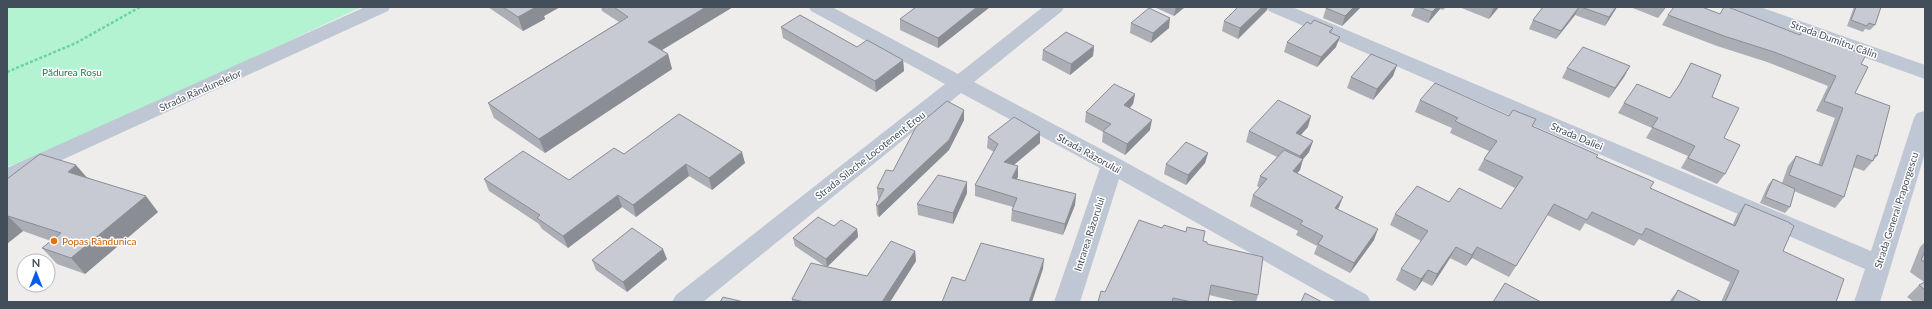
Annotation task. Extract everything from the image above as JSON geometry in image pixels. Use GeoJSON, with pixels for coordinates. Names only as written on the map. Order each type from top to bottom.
{"type":"FeatureCollection","features":[{"type":"Feature","properties":{"kind":"street","name":"Strada Rândunelelor"},"geometry":{"type":"LineString","coordinates":[[11,174],[381,7]]}},
{"type":"Feature","properties":{"kind":"street","name":"Strada Răzorului"},"geometry":{"type":"LineString","coordinates":[[818,7],[1112,165],[1358,302]]}},
{"type":"Feature","properties":{"kind":"street","name":"Strada Silache Locotenent Erou"},"geometry":{"type":"LineString","coordinates":[[684,302],[1055,7]]}},
{"type":"Feature","properties":{"kind":"street","name":"Strada Daliei"},"geometry":{"type":"LineString","coordinates":[[1276,7],[1878,264]]}},
{"type":"Feature","properties":{"kind":"street","name":"Strada Dumitru Călin"},"geometry":{"type":"LineString","coordinates":[[1742,7],[1925,72]]}},
{"type":"Feature","properties":{"kind":"street","name":"Strada General Praporgescu"},"geometry":{"type":"LineString","coordinates":[[1867,302],[1925,118]]}},
{"type":"Feature","properties":{"kind":"street","name":"Intrarea Răzorului"},"geometry":{"type":"LineString","coordinates":[[1067,302],[1112,165]]}},
{"type":"Feature","properties":{"kind":"path"},"geometry":{"type":"LineString","coordinates":[[7,72],[76,43],[140,7]]}},
{"type":"Feature","properties":{"kind":"green space","name":"Pădurea Roșu"},"geometry":{"type":"Polygon","coordinates":[[[7,7],[361,7],[60,149],[7,167],[7,7]]]}},
{"type":"Feature","properties":{"kind":"building"},"geometry":{"type":"Polygon","coordinates":[[[503,7],[536,7],[518,17],[503,7]]]}},
{"type":"Feature","properties":{"kind":"building"},"geometry":{"type":"Polygon","coordinates":[[[614,7],[706,7],[648,42],[668,54],[539,139],[488,103],[628,17],[614,7]]]}},
{"type":"Feature","properties":{"kind":"building"},"geometry":{"type":"Polygon","coordinates":[[[916,7],[977,7],[938,38],[900,19],[916,7]]]}},
{"type":"Feature","properties":{"kind":"building"},"geometry":{"type":"Polygon","coordinates":[[[1238,7],[1262,7],[1240,28],[1224,21],[1238,7]]]}},
{"type":"Feature","properties":{"kind":"building"},"geometry":{"type":"Polygon","coordinates":[[[1354,7],[1345,16],[1326,8],[1354,7]]]}},
{"type":"Feature","properties":{"kind":"building"},"geometry":{"type":"Polygon","coordinates":[[[1419,7],[1437,7],[1432,12],[1419,7]]]}},
{"type":"Feature","properties":{"kind":"building"},"geometry":{"type":"Polygon","coordinates":[[[1543,7],[1579,7],[1561,31],[1533,20],[1543,7]]]}},
{"type":"Feature","properties":{"kind":"building"},"geometry":{"type":"Polygon","coordinates":[[[1581,7],[1616,7],[1609,17],[1581,7]]]}},
{"type":"Feature","properties":{"kind":"building"},"geometry":{"type":"Polygon","coordinates":[[[1674,7],[1702,7],[1720,14],[1724,7],[1728,7],[1800,35],[1802,31],[1866,55],[1861,64],[1868,67],[1855,93],[1890,106],[1877,156],[1875,155],[1873,161],[1857,155],[1844,197],[1789,175],[1796,156],[1822,166],[1843,108],[1824,101],[1836,76],[1774,52],[1724,36],[1668,15],[1674,7]]]}},
{"type":"Feature","properties":{"kind":"building"},"geometry":{"type":"Polygon","coordinates":[[[1856,7],[1881,7],[1875,25],[1869,23],[1867,26],[1851,20],[1856,7]]]}},
{"type":"Feature","properties":{"kind":"building"},"geometry":{"type":"Polygon","coordinates":[[[1149,8],[1170,18],[1153,33],[1131,23],[1149,8]]]}},
{"type":"Feature","properties":{"kind":"building"},"geometry":{"type":"Polygon","coordinates":[[[800,15],[857,47],[867,40],[903,60],[875,81],[781,27],[800,15]]]}},
{"type":"Feature","properties":{"kind":"building"},"geometry":{"type":"Polygon","coordinates":[[[1314,20],[1333,28],[1329,32],[1340,37],[1321,57],[1287,42],[1307,22],[1311,24],[1314,20]]]}},
{"type":"Feature","properties":{"kind":"building"},"geometry":{"type":"Polygon","coordinates":[[[1066,32],[1094,46],[1071,64],[1043,50],[1066,32]]]}},
{"type":"Feature","properties":{"kind":"building"},"geometry":{"type":"Polygon","coordinates":[[[1583,47],[1630,66],[1615,88],[1567,68],[1583,47]]]}},
{"type":"Feature","properties":{"kind":"building"},"geometry":{"type":"Polygon","coordinates":[[[1371,54],[1397,65],[1377,89],[1351,77],[1371,54]]]}},
{"type":"Feature","properties":{"kind":"building"},"geometry":{"type":"Polygon","coordinates":[[[1691,63],[1721,75],[1712,97],[1739,108],[1724,138],[1740,145],[1725,174],[1688,158],[1695,146],[1652,127],[1658,118],[1624,103],[1637,84],[1670,98],[1680,84],[1691,63]]]}},
{"type":"Feature","properties":{"kind":"building"},"geometry":{"type":"Polygon","coordinates":[[[1435,83],[1509,116],[1513,110],[1536,119],[1532,126],[1598,155],[1596,157],[1654,182],[1650,188],[1735,226],[1745,204],[1788,222],[1794,226],[1783,251],[1844,279],[1836,302],[1725,302],[1739,271],[1646,228],[1642,235],[1592,212],[1587,220],[1554,204],[1516,266],[1477,247],[1472,255],[1456,247],[1437,274],[1428,270],[1421,279],[1401,269],[1428,231],[1395,214],[1417,186],[1449,202],[1459,188],[1501,209],[1523,177],[1484,159],[1497,141],[1455,121],[1458,118],[1420,100],[1435,83]]]}},
{"type":"Feature","properties":{"kind":"building"},"geometry":{"type":"Polygon","coordinates":[[[1114,84],[1135,94],[1124,105],[1152,120],[1127,144],[1103,131],[1111,124],[1086,112],[1114,84]]]}},
{"type":"Feature","properties":{"kind":"building"},"geometry":{"type":"Polygon","coordinates":[[[1278,100],[1311,116],[1296,133],[1313,141],[1300,156],[1249,131],[1278,100]]]}},
{"type":"Feature","properties":{"kind":"building"},"geometry":{"type":"Polygon","coordinates":[[[947,101],[964,110],[949,140],[878,206],[876,205],[884,189],[877,188],[886,170],[893,171],[916,127],[947,101]]]}},
{"type":"Feature","properties":{"kind":"building"},"geometry":{"type":"Polygon","coordinates":[[[679,114],[742,152],[709,178],[686,164],[633,205],[618,195],[563,236],[537,218],[540,215],[484,179],[523,151],[569,180],[614,148],[624,154],[679,114]]]}},
{"type":"Feature","properties":{"kind":"building"},"geometry":{"type":"Polygon","coordinates":[[[1014,117],[1040,132],[1004,162],[1018,166],[1012,178],[1076,194],[1065,224],[1012,210],[1017,198],[975,185],[998,144],[988,137],[1014,117]]]}},
{"type":"Feature","properties":{"kind":"building"},"geometry":{"type":"Polygon","coordinates":[[[1186,142],[1208,153],[1188,175],[1166,164],[1186,142]]]}},
{"type":"Feature","properties":{"kind":"building"},"geometry":{"type":"Polygon","coordinates":[[[1284,150],[1303,159],[1293,171],[1343,197],[1335,208],[1378,229],[1354,263],[1318,244],[1323,236],[1300,224],[1303,221],[1253,195],[1267,179],[1260,176],[1284,150]]]}},
{"type":"Feature","properties":{"kind":"building"},"geometry":{"type":"Polygon","coordinates":[[[40,154],[76,165],[68,172],[146,196],[71,258],[42,248],[61,233],[8,216],[7,217],[7,179],[40,154]]]}},
{"type":"Feature","properties":{"kind":"building"},"geometry":{"type":"Polygon","coordinates":[[[938,175],[967,182],[953,213],[917,204],[938,175]]]}},
{"type":"Feature","properties":{"kind":"building"},"geometry":{"type":"Polygon","coordinates":[[[1773,179],[1795,189],[1790,207],[1765,197],[1773,179]]]}},
{"type":"Feature","properties":{"kind":"building"},"geometry":{"type":"Polygon","coordinates":[[[818,217],[834,226],[841,220],[857,229],[826,259],[793,238],[818,217]]]}},
{"type":"Feature","properties":{"kind":"building"},"geometry":{"type":"Polygon","coordinates":[[[1139,220],[1162,228],[1164,225],[1186,232],[1187,227],[1205,231],[1203,241],[1207,242],[1207,244],[1263,257],[1258,295],[1211,285],[1208,302],[1192,302],[1173,298],[1172,302],[1098,302],[1101,291],[1105,292],[1139,220]]]}},
{"type":"Feature","properties":{"kind":"building"},"geometry":{"type":"Polygon","coordinates":[[[632,228],[663,249],[623,282],[592,260],[632,228]]]}},
{"type":"Feature","properties":{"kind":"building"},"geometry":{"type":"Polygon","coordinates":[[[891,241],[915,251],[882,302],[804,302],[792,299],[811,263],[867,276],[891,241]]]}},
{"type":"Feature","properties":{"kind":"building"},"geometry":{"type":"Polygon","coordinates":[[[981,243],[1044,259],[1029,302],[942,302],[952,277],[965,281],[981,243]]]}},
{"type":"Feature","properties":{"kind":"building"},"geometry":{"type":"Polygon","coordinates":[[[1925,251],[1925,262],[1921,260],[1925,251]]]}},
{"type":"Feature","properties":{"kind":"building"},"geometry":{"type":"Polygon","coordinates":[[[1925,282],[1925,290],[1919,285],[1925,282]]]}},
{"type":"Feature","properties":{"kind":"building"},"geometry":{"type":"Polygon","coordinates":[[[1505,283],[1541,302],[1493,302],[1505,283]]]}},
{"type":"Feature","properties":{"kind":"building"},"geometry":{"type":"Polygon","coordinates":[[[1678,290],[1702,302],[1672,302],[1678,290]]]}},
{"type":"Feature","properties":{"kind":"building"},"geometry":{"type":"Polygon","coordinates":[[[1305,293],[1322,302],[1301,302],[1305,293]]]}},
{"type":"Feature","properties":{"kind":"building"},"geometry":{"type":"Polygon","coordinates":[[[723,297],[744,302],[720,302],[723,297]]]}},
{"type":"Feature","properties":{"kind":"place","name":"Popas Rândunica"},"geometry":{"type":"Point","coordinates":[54,241]}}]}
